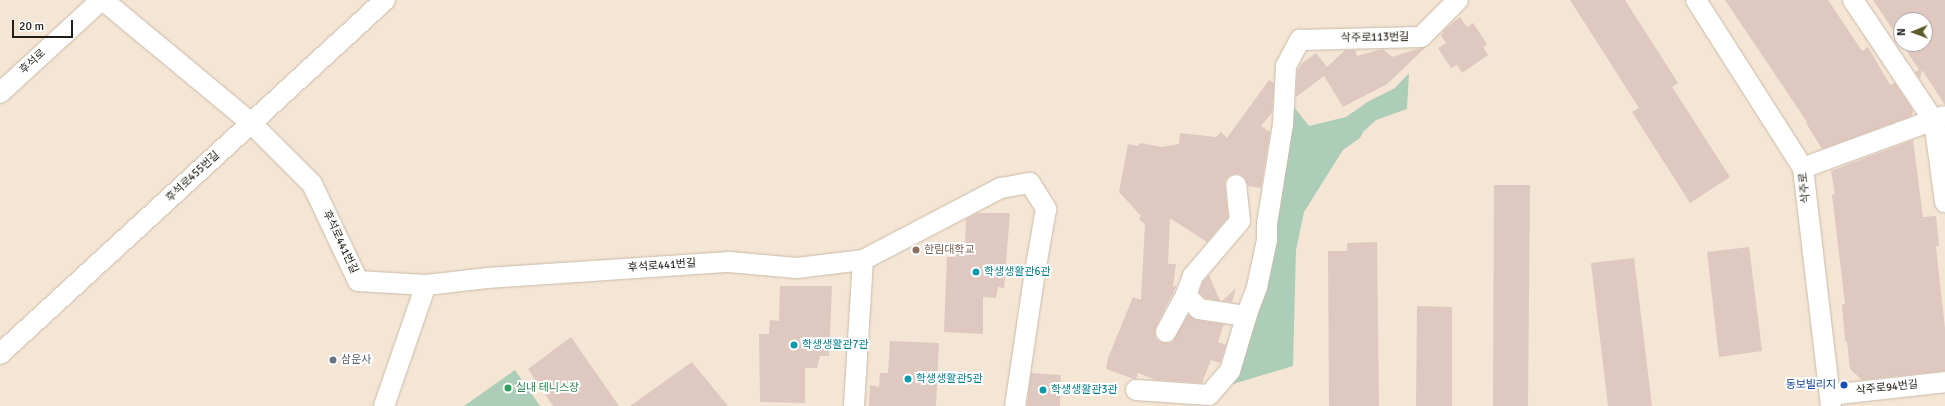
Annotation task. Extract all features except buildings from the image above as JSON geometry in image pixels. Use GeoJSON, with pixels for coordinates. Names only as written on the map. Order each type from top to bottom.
{"type":"FeatureCollection","features":[{"type":"Feature","properties":{"kind":"street","name":"후석로"},"geometry":{"type":"LineString","coordinates":[[0,93],[102,0]]}},
{"type":"Feature","properties":{"kind":"street","name":"후석로441번길"},"geometry":{"type":"LineString","coordinates":[[102,0],[251,123],[312,184],[358,281],[426,285],[487,278],[729,262],[797,268],[863,260]]}},
{"type":"Feature","properties":{"kind":"street","name":"후석로455번길"},"geometry":{"type":"LineString","coordinates":[[0,354],[385,0]]}},
{"type":"Feature","properties":{"kind":"street","name":"삭주로113번길"},"geometry":{"type":"LineString","coordinates":[[1267,229],[1283,124],[1286,66],[1300,40],[1421,37],[1458,0]]}},
{"type":"Feature","properties":{"kind":"street","name":"삭주로"},"geometry":{"type":"LineString","coordinates":[[1696,0],[1803,168],[1831,400]]}},
{"type":"Feature","properties":{"kind":"street"},"geometry":{"type":"LineString","coordinates":[[1853,0],[1939,119],[1945,202]]}},
{"type":"Feature","properties":{"kind":"street"},"geometry":{"type":"LineString","coordinates":[[1803,168],[1939,119]]}},
{"type":"Feature","properties":{"kind":"street"},"geometry":{"type":"LineString","coordinates":[[854,406],[863,260],[1002,188],[1030,183],[1046,209],[1034,278],[1016,406]]}},
{"type":"Feature","properties":{"kind":"street"},"geometry":{"type":"LineString","coordinates":[[1166,332],[1186,295],[1193,276],[1240,221],[1236,185]]}},
{"type":"Feature","properties":{"kind":"street"},"geometry":{"type":"LineString","coordinates":[[1136,390],[1209,395],[1230,371],[1246,316],[1257,287],[1267,229],[1240,221]]}},
{"type":"Feature","properties":{"kind":"street"},"geometry":{"type":"LineString","coordinates":[[384,406],[426,285]]}},
{"type":"Feature","properties":{"kind":"street"},"geometry":{"type":"LineString","coordinates":[[1186,295],[1199,309],[1246,316]]}},
{"type":"Feature","properties":{"kind":"street","name":"삭주로94번길"},"geometry":{"type":"LineString","coordinates":[[1831,400],[1945,382]]}},
{"type":"Feature","properties":{"kind":"green space"},"geometry":{"type":"Polygon","coordinates":[[[1409,73],[1407,109],[1376,120],[1363,132],[1360,138],[1343,150],[1304,212],[1296,250],[1293,366],[1233,384],[1247,335],[1284,165],[1294,107],[1309,126],[1346,117],[1369,101],[1395,88],[1409,73]]]}},
{"type":"Feature","properties":{"kind":"green space","name":"실내 테니스장"},"geometry":{"type":"Polygon","coordinates":[[[515,370],[540,406],[464,406],[515,370]]]}},
{"type":"Feature","properties":{"kind":"place","name":"한림대학교"},"geometry":{"type":"Point","coordinates":[916,250]}},
{"type":"Feature","properties":{"kind":"place","name":"학생생활관6관"},"geometry":{"type":"Point","coordinates":[976,272]}},
{"type":"Feature","properties":{"kind":"place","name":"학생생활관7관"},"geometry":{"type":"Point","coordinates":[794,345]}},
{"type":"Feature","properties":{"kind":"place","name":"삼운사"},"geometry":{"type":"Point","coordinates":[333,360]}},
{"type":"Feature","properties":{"kind":"place","name":"학생생활관5관"},"geometry":{"type":"Point","coordinates":[908,379]}},
{"type":"Feature","properties":{"kind":"place","name":"동보빌리지"},"geometry":{"type":"Point","coordinates":[1844,385]}},
{"type":"Feature","properties":{"kind":"place","name":"실내 테니스장"},"geometry":{"type":"Point","coordinates":[508,388]}},
{"type":"Feature","properties":{"kind":"place","name":"학생생활관3관"},"geometry":{"type":"Point","coordinates":[1043,390]}}]}
